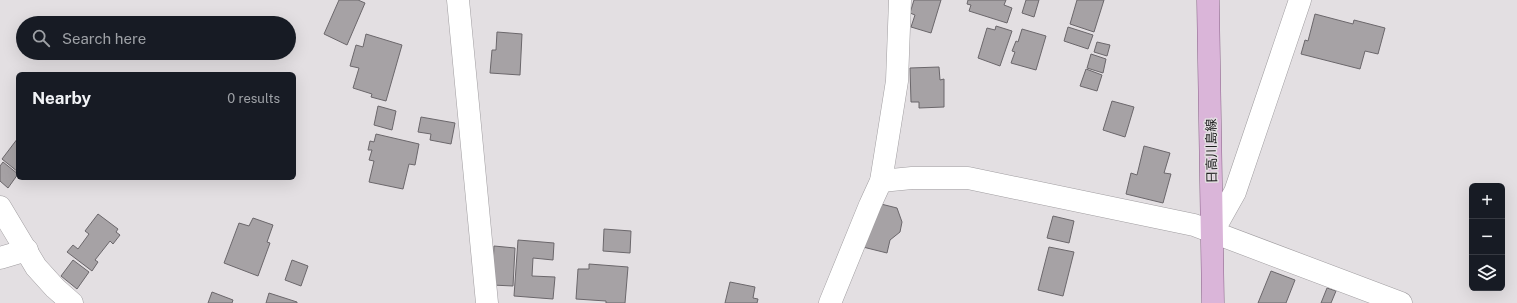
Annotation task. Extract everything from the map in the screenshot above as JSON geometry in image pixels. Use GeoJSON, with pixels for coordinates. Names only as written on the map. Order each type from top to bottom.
{"type":"FeatureCollection","features":[{"type":"Feature","properties":{"kind":"main road","name":"日高川島線"},"geometry":{"type":"LineString","coordinates":[[1208,0],[1213,303]]}},
{"type":"Feature","properties":{"kind":"street"},"geometry":{"type":"LineString","coordinates":[[458,0],[487,303]]}},
{"type":"Feature","properties":{"kind":"street"},"geometry":{"type":"LineString","coordinates":[[830,303],[870,205],[881,182],[897,81],[900,0]]}},
{"type":"Feature","properties":{"kind":"street"},"geometry":{"type":"LineString","coordinates":[[1212,233],[1236,192],[1300,0]]}},
{"type":"Feature","properties":{"kind":"street"},"geometry":{"type":"LineString","coordinates":[[881,182],[912,178],[968,178],[1194,225],[1401,303]]}},
{"type":"Feature","properties":{"kind":"street"},"geometry":{"type":"LineString","coordinates":[[0,207],[36,267],[72,303]]}},
{"type":"Feature","properties":{"kind":"street"},"geometry":{"type":"LineString","coordinates":[[0,258],[27,250]]}},
{"type":"Feature","properties":{"kind":"building"},"geometry":{"type":"Polygon","coordinates":[[[339,0],[358,0],[365,3],[347,45],[324,34],[339,0]]]}},
{"type":"Feature","properties":{"kind":"building"},"geometry":{"type":"Polygon","coordinates":[[[914,0],[941,0],[931,33],[911,27],[915,15],[910,13],[914,0]]]}},
{"type":"Feature","properties":{"kind":"building"},"geometry":{"type":"Polygon","coordinates":[[[968,0],[1006,0],[1004,5],[1012,8],[1007,23],[969,11],[971,5],[967,4],[968,0]]]}},
{"type":"Feature","properties":{"kind":"building"},"geometry":{"type":"Polygon","coordinates":[[[1026,0],[1039,0],[1034,17],[1022,13],[1026,0]]]}},
{"type":"Feature","properties":{"kind":"building"},"geometry":{"type":"Polygon","coordinates":[[[1077,0],[1104,0],[1094,32],[1070,24],[1077,0]]]}},
{"type":"Feature","properties":{"kind":"building"},"geometry":{"type":"Polygon","coordinates":[[[1315,14],[1353,24],[1354,20],[1385,28],[1378,54],[1365,51],[1360,69],[1301,54],[1305,40],[1308,41],[1315,14]]]}},
{"type":"Feature","properties":{"kind":"building"},"geometry":{"type":"Polygon","coordinates":[[[996,26],[1012,31],[1000,66],[978,58],[987,28],[995,30],[996,26]]]}},
{"type":"Feature","properties":{"kind":"building"},"geometry":{"type":"Polygon","coordinates":[[[1068,27],[1093,35],[1088,49],[1064,41],[1068,27]]]}},
{"type":"Feature","properties":{"kind":"building"},"geometry":{"type":"Polygon","coordinates":[[[1022,29],[1046,36],[1036,70],[1011,63],[1015,52],[1012,51],[1016,41],[1018,42],[1022,29]]]}},
{"type":"Feature","properties":{"kind":"building"},"geometry":{"type":"Polygon","coordinates":[[[497,32],[522,34],[520,75],[490,73],[492,50],[496,50],[497,32]]]}},
{"type":"Feature","properties":{"kind":"building"},"geometry":{"type":"Polygon","coordinates":[[[366,34],[402,45],[386,101],[371,97],[372,94],[353,88],[359,68],[350,66],[356,45],[363,47],[366,34]]]}},
{"type":"Feature","properties":{"kind":"building"},"geometry":{"type":"Polygon","coordinates":[[[1097,42],[1110,45],[1107,56],[1094,52],[1097,42]]]}},
{"type":"Feature","properties":{"kind":"building"},"geometry":{"type":"Polygon","coordinates":[[[1091,54],[1106,59],[1103,73],[1087,68],[1091,54]]]}},
{"type":"Feature","properties":{"kind":"building"},"geometry":{"type":"Polygon","coordinates":[[[939,67],[940,80],[944,79],[944,107],[919,108],[919,102],[911,102],[910,68],[939,67]]]}},
{"type":"Feature","properties":{"kind":"building"},"geometry":{"type":"Polygon","coordinates":[[[1086,69],[1102,75],[1097,91],[1080,86],[1086,69]]]}},
{"type":"Feature","properties":{"kind":"building"},"geometry":{"type":"Polygon","coordinates":[[[1112,101],[1134,107],[1125,137],[1103,130],[1112,101]]]}},
{"type":"Feature","properties":{"kind":"building"},"geometry":{"type":"Polygon","coordinates":[[[378,106],[396,111],[392,130],[374,125],[378,106]]]}},
{"type":"Feature","properties":{"kind":"building"},"geometry":{"type":"Polygon","coordinates":[[[421,117],[455,123],[451,144],[430,140],[431,134],[418,132],[421,117]]]}},
{"type":"Feature","properties":{"kind":"building"},"geometry":{"type":"Polygon","coordinates":[[[376,134],[419,144],[415,165],[409,164],[403,189],[369,182],[374,161],[369,160],[372,150],[368,150],[370,141],[374,142],[376,134]]]}},
{"type":"Feature","properties":{"kind":"building"},"geometry":{"type":"Polygon","coordinates":[[[16,141],[16,170],[2,159],[16,141]]]}},
{"type":"Feature","properties":{"kind":"building"},"geometry":{"type":"Polygon","coordinates":[[[1144,146],[1170,153],[1164,173],[1171,174],[1163,203],[1126,194],[1131,173],[1137,175],[1144,146]]]}},
{"type":"Feature","properties":{"kind":"building"},"geometry":{"type":"Polygon","coordinates":[[[3,162],[16,172],[16,177],[8,188],[0,181],[0,166],[3,162]]]}},
{"type":"Feature","properties":{"kind":"building"},"geometry":{"type":"Polygon","coordinates":[[[881,204],[897,208],[902,222],[900,232],[890,240],[887,253],[863,247],[881,204]]]}},
{"type":"Feature","properties":{"kind":"building"},"geometry":{"type":"Polygon","coordinates":[[[98,214],[118,229],[116,232],[120,235],[113,244],[110,241],[95,260],[98,262],[92,271],[67,252],[73,245],[78,249],[89,234],[85,231],[98,214]]]}},
{"type":"Feature","properties":{"kind":"building"},"geometry":{"type":"Polygon","coordinates":[[[1053,216],[1074,221],[1069,243],[1047,238],[1053,216]]]}},
{"type":"Feature","properties":{"kind":"building"},"geometry":{"type":"Polygon","coordinates":[[[253,218],[273,225],[267,242],[270,243],[258,276],[224,263],[239,223],[249,226],[253,218]]]}},
{"type":"Feature","properties":{"kind":"building"},"geometry":{"type":"Polygon","coordinates":[[[604,229],[631,231],[630,253],[603,251],[604,229]]]}},
{"type":"Feature","properties":{"kind":"building"},"geometry":{"type":"Polygon","coordinates":[[[518,240],[554,243],[553,260],[533,258],[532,276],[555,277],[553,299],[514,296],[518,240]]]}},
{"type":"Feature","properties":{"kind":"building"},"geometry":{"type":"Polygon","coordinates":[[[494,246],[515,248],[513,286],[492,285],[494,246]]]}},
{"type":"Feature","properties":{"kind":"building"},"geometry":{"type":"Polygon","coordinates":[[[1049,247],[1074,252],[1063,296],[1038,290],[1049,247]]]}},
{"type":"Feature","properties":{"kind":"building"},"geometry":{"type":"Polygon","coordinates":[[[73,260],[89,272],[77,289],[61,276],[73,260]]]}},
{"type":"Feature","properties":{"kind":"building"},"geometry":{"type":"Polygon","coordinates":[[[292,260],[308,266],[301,286],[285,280],[292,260]]]}},
{"type":"Feature","properties":{"kind":"building"},"geometry":{"type":"Polygon","coordinates":[[[589,264],[628,267],[625,303],[606,303],[606,301],[576,299],[578,269],[589,269],[589,264]]]}},
{"type":"Feature","properties":{"kind":"building"},"geometry":{"type":"Polygon","coordinates":[[[1271,271],[1295,280],[1286,303],[1258,303],[1271,271]]]}},
{"type":"Feature","properties":{"kind":"building"},"geometry":{"type":"Polygon","coordinates":[[[730,282],[755,287],[753,298],[758,299],[757,303],[725,303],[730,282]]]}},
{"type":"Feature","properties":{"kind":"building"},"geometry":{"type":"Polygon","coordinates":[[[1327,288],[1336,291],[1331,303],[1321,303],[1327,288]]]}},
{"type":"Feature","properties":{"kind":"building"},"geometry":{"type":"Polygon","coordinates":[[[212,292],[233,300],[232,303],[208,303],[212,292]]]}},
{"type":"Feature","properties":{"kind":"building"},"geometry":{"type":"Polygon","coordinates":[[[269,293],[297,302],[297,303],[266,303],[269,293]]]}}]}
